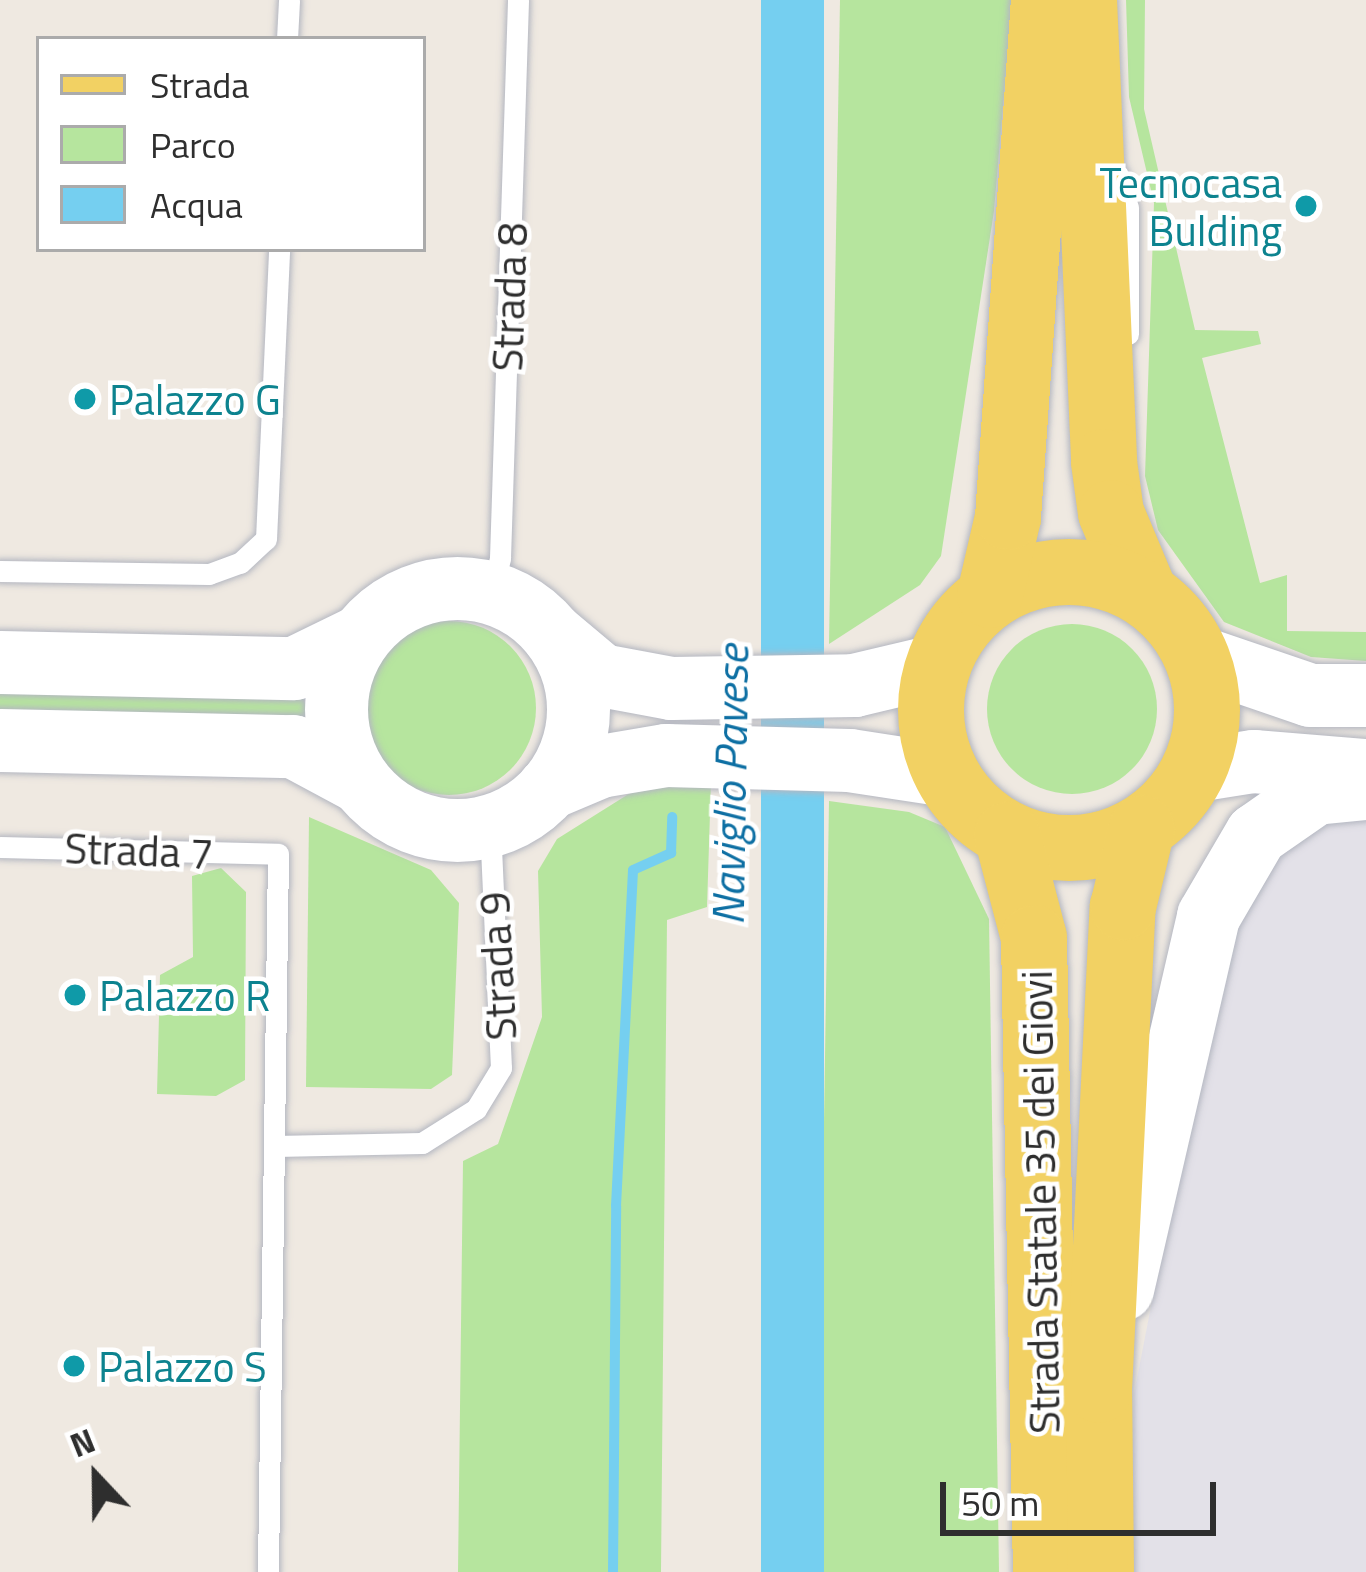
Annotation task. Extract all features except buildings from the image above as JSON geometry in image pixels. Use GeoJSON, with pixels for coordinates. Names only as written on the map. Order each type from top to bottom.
{"type":"FeatureCollection","features":[{"type":"Feature","properties":{"kind":"main road"},"geometry":{"type":"LineString","coordinates":[[990,595],[1008,517],[1044,0]]}},
{"type":"Feature","properties":{"kind":"main road"},"geometry":{"type":"LineString","coordinates":[[1084,0],[1111,513],[1144,592]]}},
{"type":"Feature","properties":{"kind":"main road"},"geometry":{"type":"LineString","coordinates":[[1101,1572],[1099,1390],[1123,907],[1142,828],[1195,770],[1208,695],[1198,657],[1177,620],[1144,592],[1067,571],[990,595],[950,638],[938,665],[930,702],[946,775],[962,799],[1007,835],[1076,849],[1142,828]]}},
{"type":"Feature","properties":{"kind":"main road"},"geometry":{"type":"LineString","coordinates":[[0,662],[294,668],[360,636],[419,594],[492,593],[602,675],[670,688],[854,686],[938,665]]}},
{"type":"Feature","properties":{"kind":"main road"},"geometry":{"type":"LineString","coordinates":[[524,805],[574,739],[578,702],[552,634]]}},
{"type":"Feature","properties":{"kind":"main road"},"geometry":{"type":"LineString","coordinates":[[360,636],[336,709],[342,747],[360,782]]}},
{"type":"Feature","properties":{"kind":"main road"},"geometry":{"type":"LineString","coordinates":[[1198,657],[1310,694],[1366,695]]}},
{"type":"Feature","properties":{"kind":"main road"},"geometry":{"type":"LineString","coordinates":[[0,740],[293,746],[360,782],[388,808],[424,825],[524,805],[600,766],[666,755],[849,760],[946,775]]}},
{"type":"Feature","properties":{"kind":"main road"},"geometry":{"type":"LineString","coordinates":[[1195,770],[1253,760],[1366,770]]}},
{"type":"Feature","properties":{"kind":"main road"},"geometry":{"type":"LineString","coordinates":[[1099,1390],[1208,916],[1256,834],[1315,793],[1366,788]]}},
{"type":"Feature","properties":{"kind":"main road","name":"Strada Statale 35 dei Giovi"},"geometry":{"type":"LineString","coordinates":[[1007,835],[1035,959],[1046,1572]]}},
{"type":"Feature","properties":{"kind":"lane"},"geometry":{"type":"LineString","coordinates":[[287,36],[289,0]]}},
{"type":"Feature","properties":{"kind":"lane","name":"Strada 8"},"geometry":{"type":"LineString","coordinates":[[492,593],[500,558],[518,0]]}},
{"type":"Feature","properties":{"kind":"lane"},"geometry":{"type":"LineString","coordinates":[[0,571],[209,574],[240,563],[266,539],[279,252]]}},
{"type":"Feature","properties":{"kind":"lane","name":"Strada 9"},"geometry":{"type":"LineString","coordinates":[[275,1146],[422,1143],[476,1109],[501,1068],[491,849],[524,805]]}},
{"type":"Feature","properties":{"kind":"lane","name":"Strada 7"},"geometry":{"type":"LineString","coordinates":[[0,847],[278,854],[275,1146]]}},
{"type":"Feature","properties":{"kind":"lane"},"geometry":{"type":"LineString","coordinates":[[268,1572],[275,1146]]}},
{"type":"Feature","properties":{"kind":"shaded area"},"geometry":{"type":"Polygon","coordinates":[[[1366,805],[1366,1572],[1131,1572],[1134,1394],[1225,925],[1288,831],[1366,805]]]}},
{"type":"Feature","properties":{"kind":"green space"},"geometry":{"type":"Polygon","coordinates":[[[840,0],[1012,0],[994,211],[941,556],[920,585],[829,644],[840,0]]]}},
{"type":"Feature","properties":{"kind":"green space"},"geometry":{"type":"Polygon","coordinates":[[[1126,0],[1145,0],[1144,109],[1195,330],[1258,331],[1261,344],[1202,358],[1260,583],[1287,575],[1287,631],[1366,632],[1366,661],[1311,657],[1224,622],[1158,530],[1145,476],[1154,203],[1129,97],[1126,0]]]}},
{"type":"Feature","properties":{"kind":"green space"},"geometry":{"type":"Polygon","coordinates":[[[449,621],[482,628],[511,646],[529,675],[536,708],[529,741],[511,770],[482,788],[449,795],[416,788],[387,770],[369,741],[362,708],[369,675],[387,646],[416,628],[449,621]]]}},
{"type":"Feature","properties":{"kind":"green space"},"geometry":{"type":"Polygon","coordinates":[[[1072,624],[1104,631],[1132,649],[1150,677],[1157,709],[1150,741],[1132,769],[1104,787],[1072,794],[1040,787],[1012,769],[994,741],[987,709],[994,677],[1012,649],[1040,631],[1072,624]]]}},
{"type":"Feature","properties":{"kind":"green space"},"geometry":{"type":"Polygon","coordinates":[[[0,682],[287,693],[304,699],[308,717],[290,727],[0,718],[0,682]]]}},
{"type":"Feature","properties":{"kind":"green space"},"geometry":{"type":"Polygon","coordinates":[[[711,782],[707,907],[667,920],[661,1572],[458,1572],[463,1161],[498,1144],[542,1017],[538,871],[557,839],[635,790],[711,782]]]}},
{"type":"Feature","properties":{"kind":"green space"},"geometry":{"type":"Polygon","coordinates":[[[829,801],[909,812],[945,827],[989,919],[999,1572],[817,1572],[829,801]]]}},
{"type":"Feature","properties":{"kind":"green space"},"geometry":{"type":"Polygon","coordinates":[[[309,817],[431,870],[459,903],[452,1075],[431,1089],[306,1087],[309,817]]]}},
{"type":"Feature","properties":{"kind":"green space"},"geometry":{"type":"Polygon","coordinates":[[[221,868],[246,892],[245,1080],[216,1096],[157,1094],[160,975],[193,957],[192,876],[221,868]]]}},
{"type":"Feature","properties":{"kind":"water"},"geometry":{"type":"Polygon","coordinates":[[[761,0],[824,0],[824,1572],[761,1572],[761,0]]]}},
{"type":"Feature","properties":{"kind":"waterway"},"geometry":{"type":"LineString","coordinates":[[613,1572],[616,1206],[633,870],[671,853],[672,817]]}},
{"type":"Feature","properties":{"kind":"place","name":"Tecnocasa Bulding"},"geometry":{"type":"Point","coordinates":[1306,206]}},
{"type":"Feature","properties":{"kind":"place","name":"Palazzo G"},"geometry":{"type":"Point","coordinates":[85,399]}},
{"type":"Feature","properties":{"kind":"place","name":"Palazzo R"},"geometry":{"type":"Point","coordinates":[75,995]}},
{"type":"Feature","properties":{"kind":"place","name":"Palazzo S"},"geometry":{"type":"Point","coordinates":[74,1366]}},
{"type":"Feature","properties":{"kind":"water label","name":"Naviglio Pavese"},"geometry":{"type":"Point","coordinates":[730,785]}}]}
